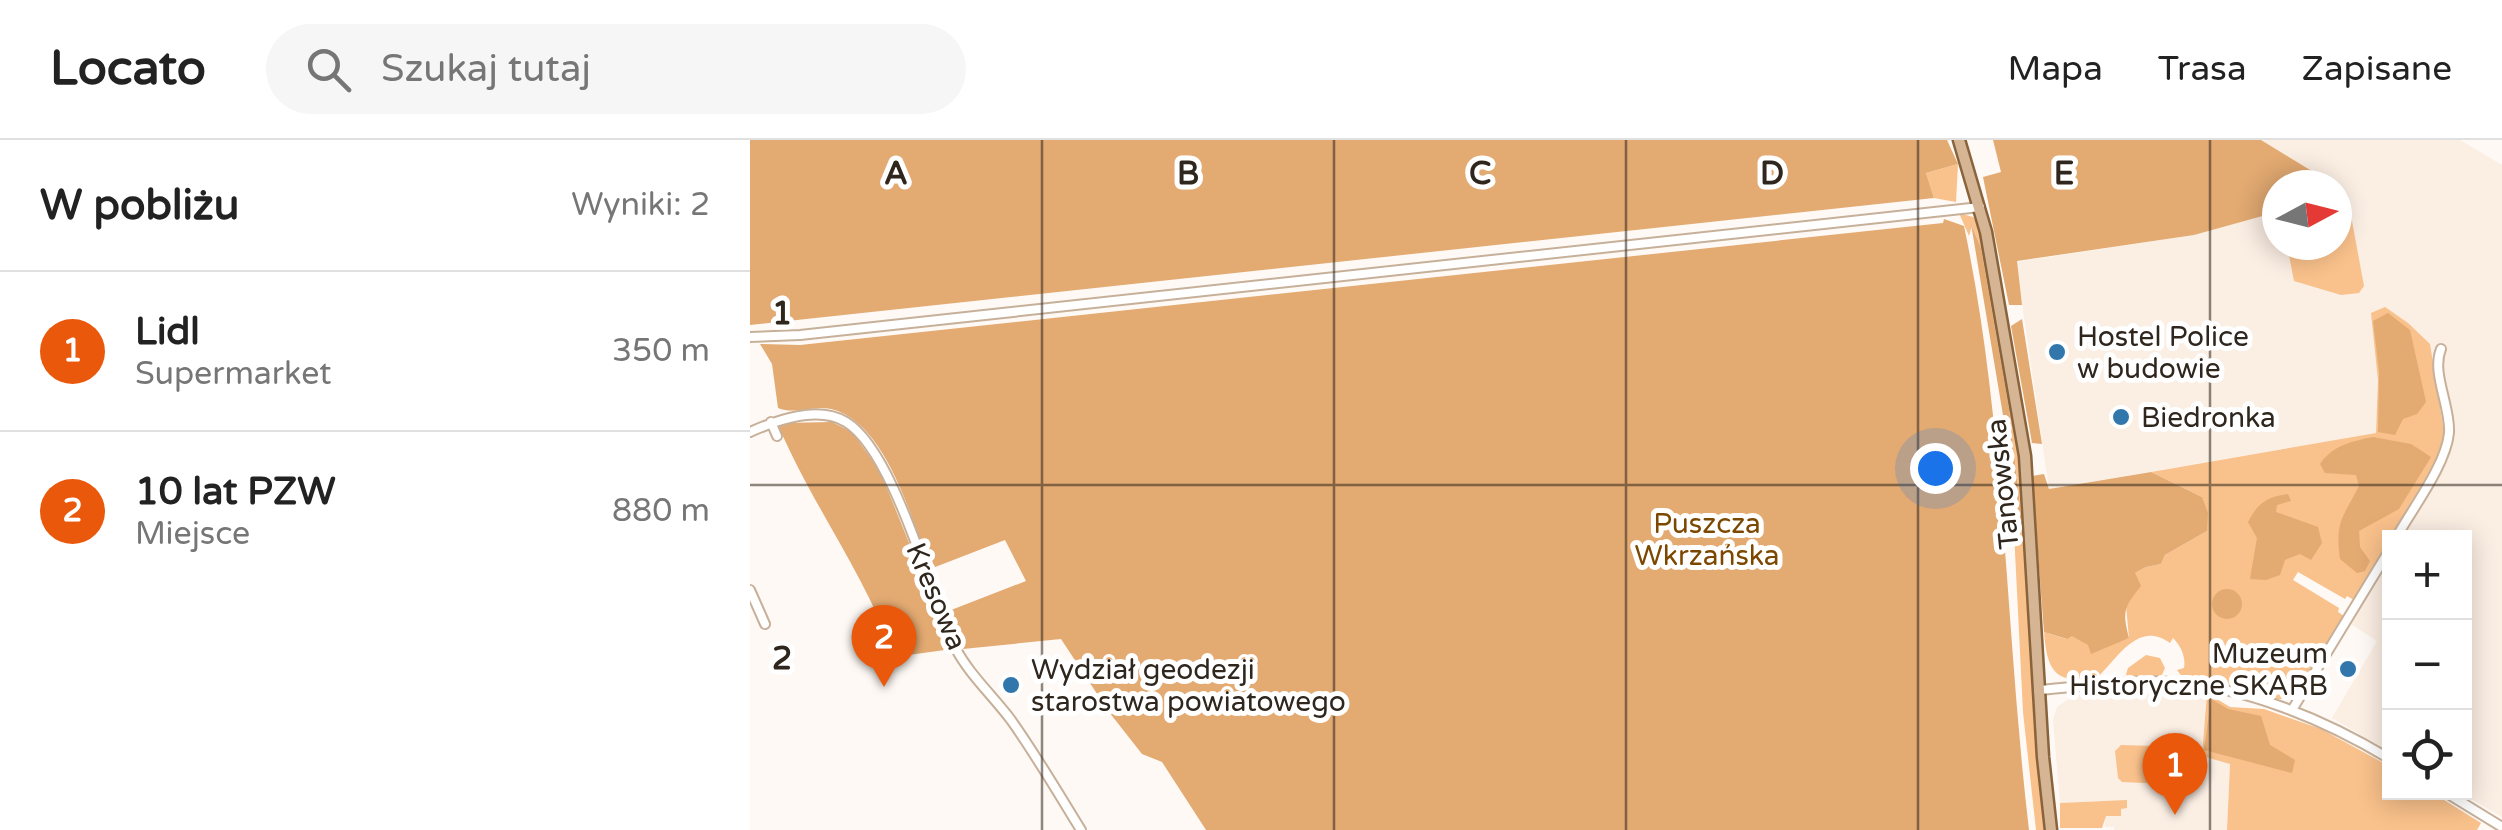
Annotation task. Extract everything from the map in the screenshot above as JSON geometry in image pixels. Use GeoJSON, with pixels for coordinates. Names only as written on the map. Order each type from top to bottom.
{"type":"FeatureCollection","features":[{"type":"Feature","properties":{"kind":"main road","name":"Tanowska"},"geometry":{"type":"LineString","coordinates":[[1959,140],[1980,207],[2025,456],[2038,690],[2051,830]]}},
{"type":"Feature","properties":{"kind":"street"},"geometry":{"type":"LineString","coordinates":[[750,337],[1980,207]]}},
{"type":"Feature","properties":{"kind":"street"},"geometry":{"type":"LineString","coordinates":[[2400,530],[2447,445],[2449,416],[2438,362],[2442,349]]}},
{"type":"Feature","properties":{"kind":"street","name":"Kresowa"},"geometry":{"type":"LineString","coordinates":[[750,432],[778,419],[829,416],[846,422],[866,438],[884,468],[958,652],[1012,722],[1081,830]]}},
{"type":"Feature","properties":{"kind":"street"},"geometry":{"type":"LineString","coordinates":[[771,422],[777,436]]}},
{"type":"Feature","properties":{"kind":"street"},"geometry":{"type":"LineString","coordinates":[[2292,710],[2382,562]]}},
{"type":"Feature","properties":{"kind":"street"},"geometry":{"type":"LineString","coordinates":[[750,590],[765,624]]}},
{"type":"Feature","properties":{"kind":"street"},"geometry":{"type":"LineString","coordinates":[[2038,690],[2171,682],[2292,710],[2354,737],[2382,754]]}},
{"type":"Feature","properties":{"kind":"street"},"geometry":{"type":"LineString","coordinates":[[2458,800],[2502,827]]}},
{"type":"Feature","properties":{"kind":"shaded area"},"geometry":{"type":"Polygon","coordinates":[[[2261,140],[2460,140],[2502,165],[2502,817],[2472,799],[2472,530],[2395,530],[2437,460],[2378,380],[2376,433],[2049,489],[2016,262],[2194,235],[2262,216],[2262,260],[2352,260],[2352,170],[2311,170],[2261,140]]]}},
{"type":"Feature","properties":{"kind":"shaded area"},"geometry":{"type":"Polygon","coordinates":[[[1958,164],[1956,202],[1934,198],[1926,173],[1958,164]]]}},
{"type":"Feature","properties":{"kind":"shaded area"},"geometry":{"type":"Polygon","coordinates":[[[1959,213],[1973,217],[1980,225],[2021,451],[2046,830],[2036,830],[2023,712],[2014,532],[2021,536],[2022,524],[2009,408],[1981,248],[1972,226],[1969,236],[1959,213]]]}},
{"type":"Feature","properties":{"kind":"shaded area"},"geometry":{"type":"Polygon","coordinates":[[[2352,221],[2364,286],[2359,293],[2341,295],[2294,281],[2290,260],[2352,260],[2352,221]]]}},
{"type":"Feature","properties":{"kind":"shaded area"},"geometry":{"type":"Polygon","coordinates":[[[2385,307],[2430,344],[2444,432],[2437,459],[2395,530],[2382,530],[2382,552],[2354,600],[2347,596],[2345,599],[2298,572],[2293,580],[2339,608],[2344,616],[2308,682],[2285,699],[2272,699],[2183,678],[2177,670],[2184,668],[2184,656],[2176,641],[2173,638],[2170,643],[2148,636],[2129,644],[2097,678],[2071,679],[2056,672],[2048,657],[2044,632],[2066,639],[2072,635],[2098,649],[2129,638],[2126,606],[2135,573],[2161,564],[2165,555],[2207,531],[2202,497],[2151,472],[2376,433],[2378,380],[2371,313],[2385,307]]]}},
{"type":"Feature","properties":{"kind":"shaded area"},"geometry":{"type":"Polygon","coordinates":[[[2382,552],[2382,747],[2332,718],[2377,641],[2343,619],[2382,552]]]}},
{"type":"Feature","properties":{"kind":"shaded area"},"geometry":{"type":"Polygon","coordinates":[[[2146,655],[2160,658],[2165,668],[2161,677],[2125,678],[2128,668],[2146,655]]]}},
{"type":"Feature","properties":{"kind":"shaded area"},"geometry":{"type":"Polygon","coordinates":[[[2164,689],[2207,693],[2202,756],[2230,763],[2227,830],[2114,830],[2105,827],[2103,801],[2060,803],[2053,720],[2057,707],[2076,694],[2164,689]]]}},
{"type":"Feature","properties":{"kind":"shaded area"},"geometry":{"type":"Polygon","coordinates":[[[2207,693],[2230,707],[2264,709],[2321,729],[2382,762],[2382,800],[2444,800],[2481,823],[2477,830],[2227,830],[2230,764],[2202,756],[2207,693]]]}},
{"type":"Feature","properties":{"kind":"shaded area"},"geometry":{"type":"Polygon","coordinates":[[[2121,745],[2188,747],[2190,785],[2122,782],[2118,778],[2115,751],[2121,745]]]}},
{"type":"Feature","properties":{"kind":"shaded area"},"geometry":{"type":"Polygon","coordinates":[[[2127,800],[2121,816],[2106,816],[2102,828],[2060,828],[2060,803],[2127,800]]]}},
{"type":"Feature","properties":{"kind":"green space"},"geometry":{"type":"Polygon","coordinates":[[[750,140],[1947,140],[1958,164],[1926,173],[1934,198],[750,325],[750,140]]]}},
{"type":"Feature","properties":{"kind":"green space"},"geometry":{"type":"Polygon","coordinates":[[[1993,140],[2261,140],[2310,170],[2262,170],[2262,216],[2194,235],[2017,261],[2022,305],[2009,305],[1983,177],[2001,172],[1993,140]]]}},
{"type":"Feature","properties":{"kind":"green space","name":"Puszcza Wkrzańska"},"geometry":{"type":"Polygon","coordinates":[[[1944,219],[1964,226],[1978,301],[1997,452],[2029,830],[1206,830],[1162,762],[1142,754],[1061,639],[963,649],[946,612],[1026,581],[1005,540],[930,569],[895,477],[868,433],[851,418],[831,409],[778,408],[772,364],[760,344],[800,345],[1943,223],[1944,219]]]}},
{"type":"Feature","properties":{"kind":"green space"},"geometry":{"type":"Polygon","coordinates":[[[1971,224],[1981,248],[2009,408],[2022,524],[2018,537],[2014,532],[2004,421],[1971,224]]]}},
{"type":"Feature","properties":{"kind":"green space"},"geometry":{"type":"Polygon","coordinates":[[[2388,313],[2410,330],[2426,402],[2417,414],[2403,419],[2395,435],[2378,432],[2379,371],[2373,321],[2388,313]]]}},
{"type":"Feature","properties":{"kind":"green space"},"geometry":{"type":"Polygon","coordinates":[[[2022,319],[2042,444],[2032,443],[2011,326],[2022,319]]]}},
{"type":"Feature","properties":{"kind":"green space"},"geometry":{"type":"Polygon","coordinates":[[[832,422],[852,432],[880,471],[952,649],[894,657],[869,598],[779,427],[783,423],[832,422]]]}},
{"type":"Feature","properties":{"kind":"green space"},"geometry":{"type":"Polygon","coordinates":[[[2373,437],[2411,444],[2431,457],[2399,509],[2359,531],[2360,547],[2370,561],[2365,571],[2357,573],[2340,559],[2338,537],[2341,521],[2359,486],[2356,475],[2325,473],[2320,464],[2337,449],[2373,437]]]}},
{"type":"Feature","properties":{"kind":"green space"},"geometry":{"type":"Polygon","coordinates":[[[2151,472],[2202,497],[2208,513],[2207,531],[2165,555],[2161,564],[2135,573],[2141,586],[2126,610],[2129,638],[2091,654],[2088,645],[2072,636],[2067,639],[2044,632],[2032,476],[2044,474],[2049,489],[2151,472]]]}},
{"type":"Feature","properties":{"kind":"green space"},"geometry":{"type":"Polygon","coordinates":[[[2288,494],[2291,501],[2277,505],[2276,512],[2318,527],[2322,543],[2311,560],[2300,554],[2285,560],[2280,575],[2266,580],[2250,579],[2257,538],[2248,522],[2264,502],[2288,494]]]}},
{"type":"Feature","properties":{"kind":"green space"},"geometry":{"type":"Polygon","coordinates":[[[2227,589],[2238,593],[2242,604],[2238,615],[2227,619],[2216,615],[2212,604],[2216,593],[2227,589]]]}},
{"type":"Feature","properties":{"kind":"green space"},"geometry":{"type":"Polygon","coordinates":[[[2211,699],[2228,709],[2261,716],[2270,745],[2295,760],[2292,773],[2204,750],[2211,699]]]}},
{"type":"Feature","properties":{"kind":"place","name":"Hostel Police w budowie"},"geometry":{"type":"Point","coordinates":[2057,352]}},
{"type":"Feature","properties":{"kind":"place","name":"Biedronka"},"geometry":{"type":"Point","coordinates":[2121,417]}},
{"type":"Feature","properties":{"kind":"place","name":"Muzeum Historyczne SKARB"},"geometry":{"type":"Point","coordinates":[2348,669]}},
{"type":"Feature","properties":{"kind":"place","name":"Wydział geodezji starostwa powiatowego"},"geometry":{"type":"Point","coordinates":[1011,685]}},
{"type":"Feature","properties":{"kind":"place","name":"10 lat PZW"},"geometry":{"type":"Point","coordinates":[884,687]}},
{"type":"Feature","properties":{"kind":"place","name":"Lidl"},"geometry":{"type":"Point","coordinates":[2175,815]}}]}
